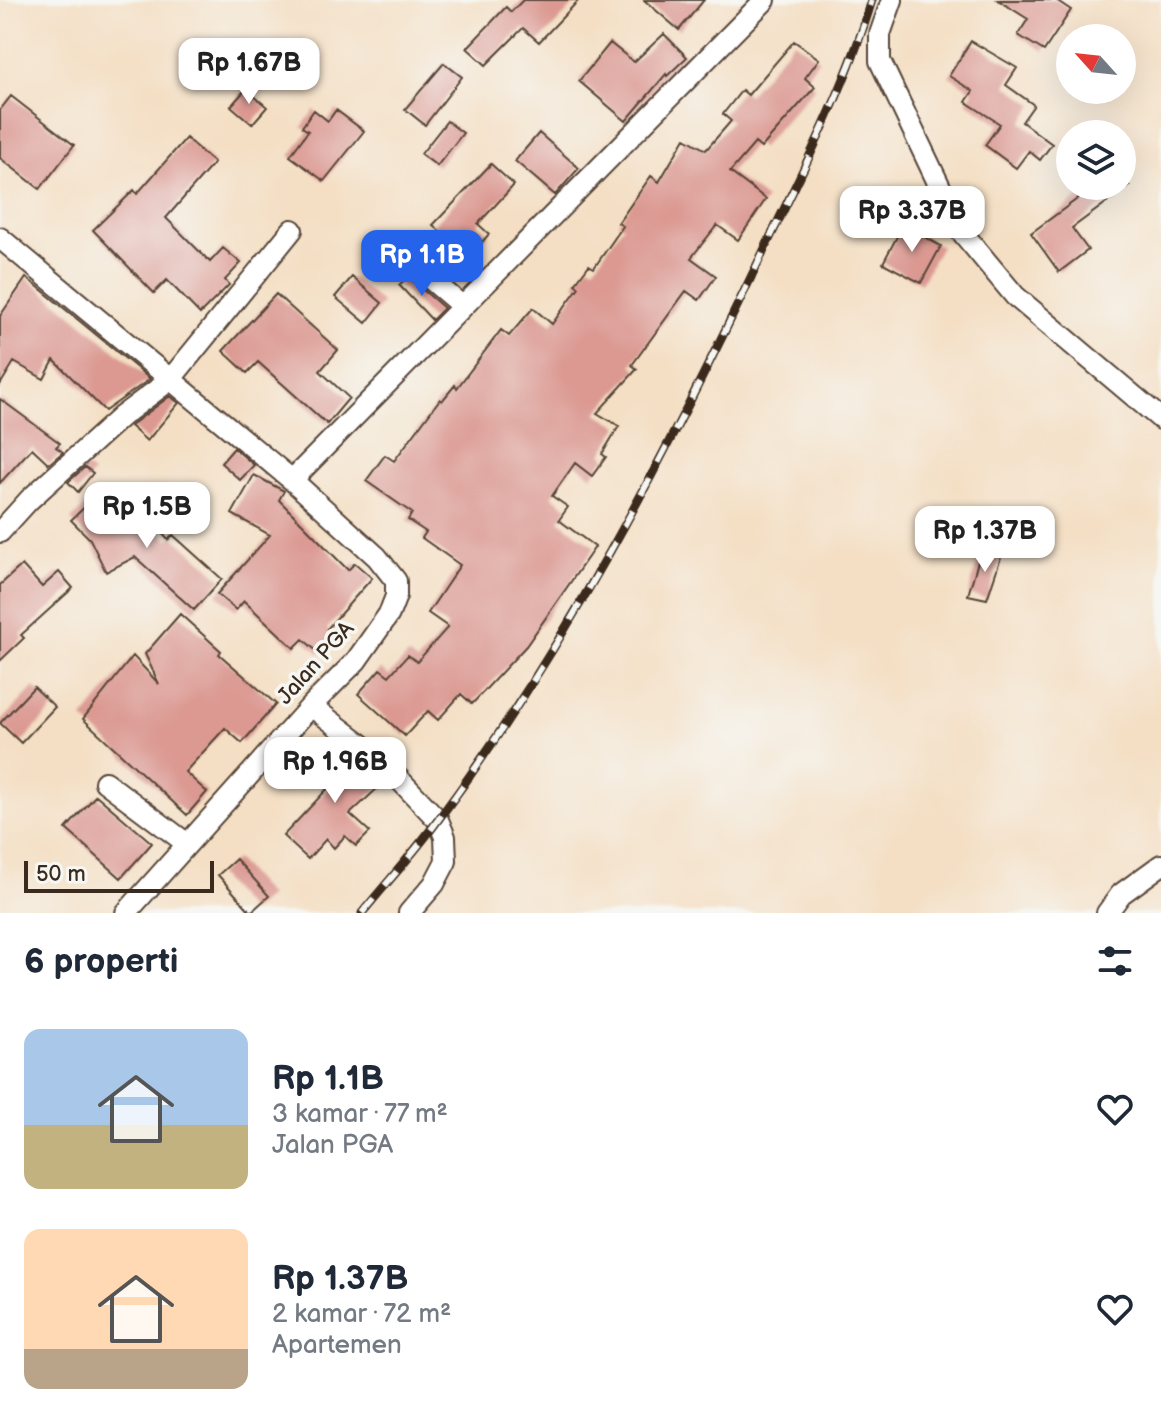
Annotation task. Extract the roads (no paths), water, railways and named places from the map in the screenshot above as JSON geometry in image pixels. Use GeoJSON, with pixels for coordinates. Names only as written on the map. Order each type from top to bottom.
{"type":"FeatureCollection","features":[{"type":"Feature","properties":{"kind":"street"},"geometry":{"type":"LineString","coordinates":[[0,238],[292,480],[765,0]]}},
{"type":"Feature","properties":{"kind":"street"},"geometry":{"type":"LineString","coordinates":[[892,0],[880,34],[880,61],[961,231],[1015,296],[1161,419]]}},
{"type":"Feature","properties":{"kind":"street"},"geometry":{"type":"LineString","coordinates":[[0,532],[29,500],[111,426],[170,380],[292,230]]}},
{"type":"Feature","properties":{"kind":"street"},"geometry":{"type":"LineString","coordinates":[[400,253],[462,306]]}},
{"type":"Feature","properties":{"kind":"street","name":"Jalan PGA"},"geometry":{"type":"LineString","coordinates":[[126,913],[311,706],[356,661],[389,614],[396,596],[396,581],[377,557],[292,480]]}},
{"type":"Feature","properties":{"kind":"street"},"geometry":{"type":"LineString","coordinates":[[311,706],[378,757],[438,820],[445,837],[446,861],[434,884],[409,913]]}},
{"type":"Feature","properties":{"kind":"street"},"geometry":{"type":"LineString","coordinates":[[105,782],[186,843]]}},
{"type":"Feature","properties":{"kind":"street"},"geometry":{"type":"LineString","coordinates":[[1107,913],[1121,894],[1161,865]]}},
{"type":"Feature","properties":{"kind":"railway"},"geometry":{"type":"LineString","coordinates":[[362,913],[429,832],[484,755],[528,689],[609,553],[684,413],[802,171],[848,70],[872,0]]}}]}
